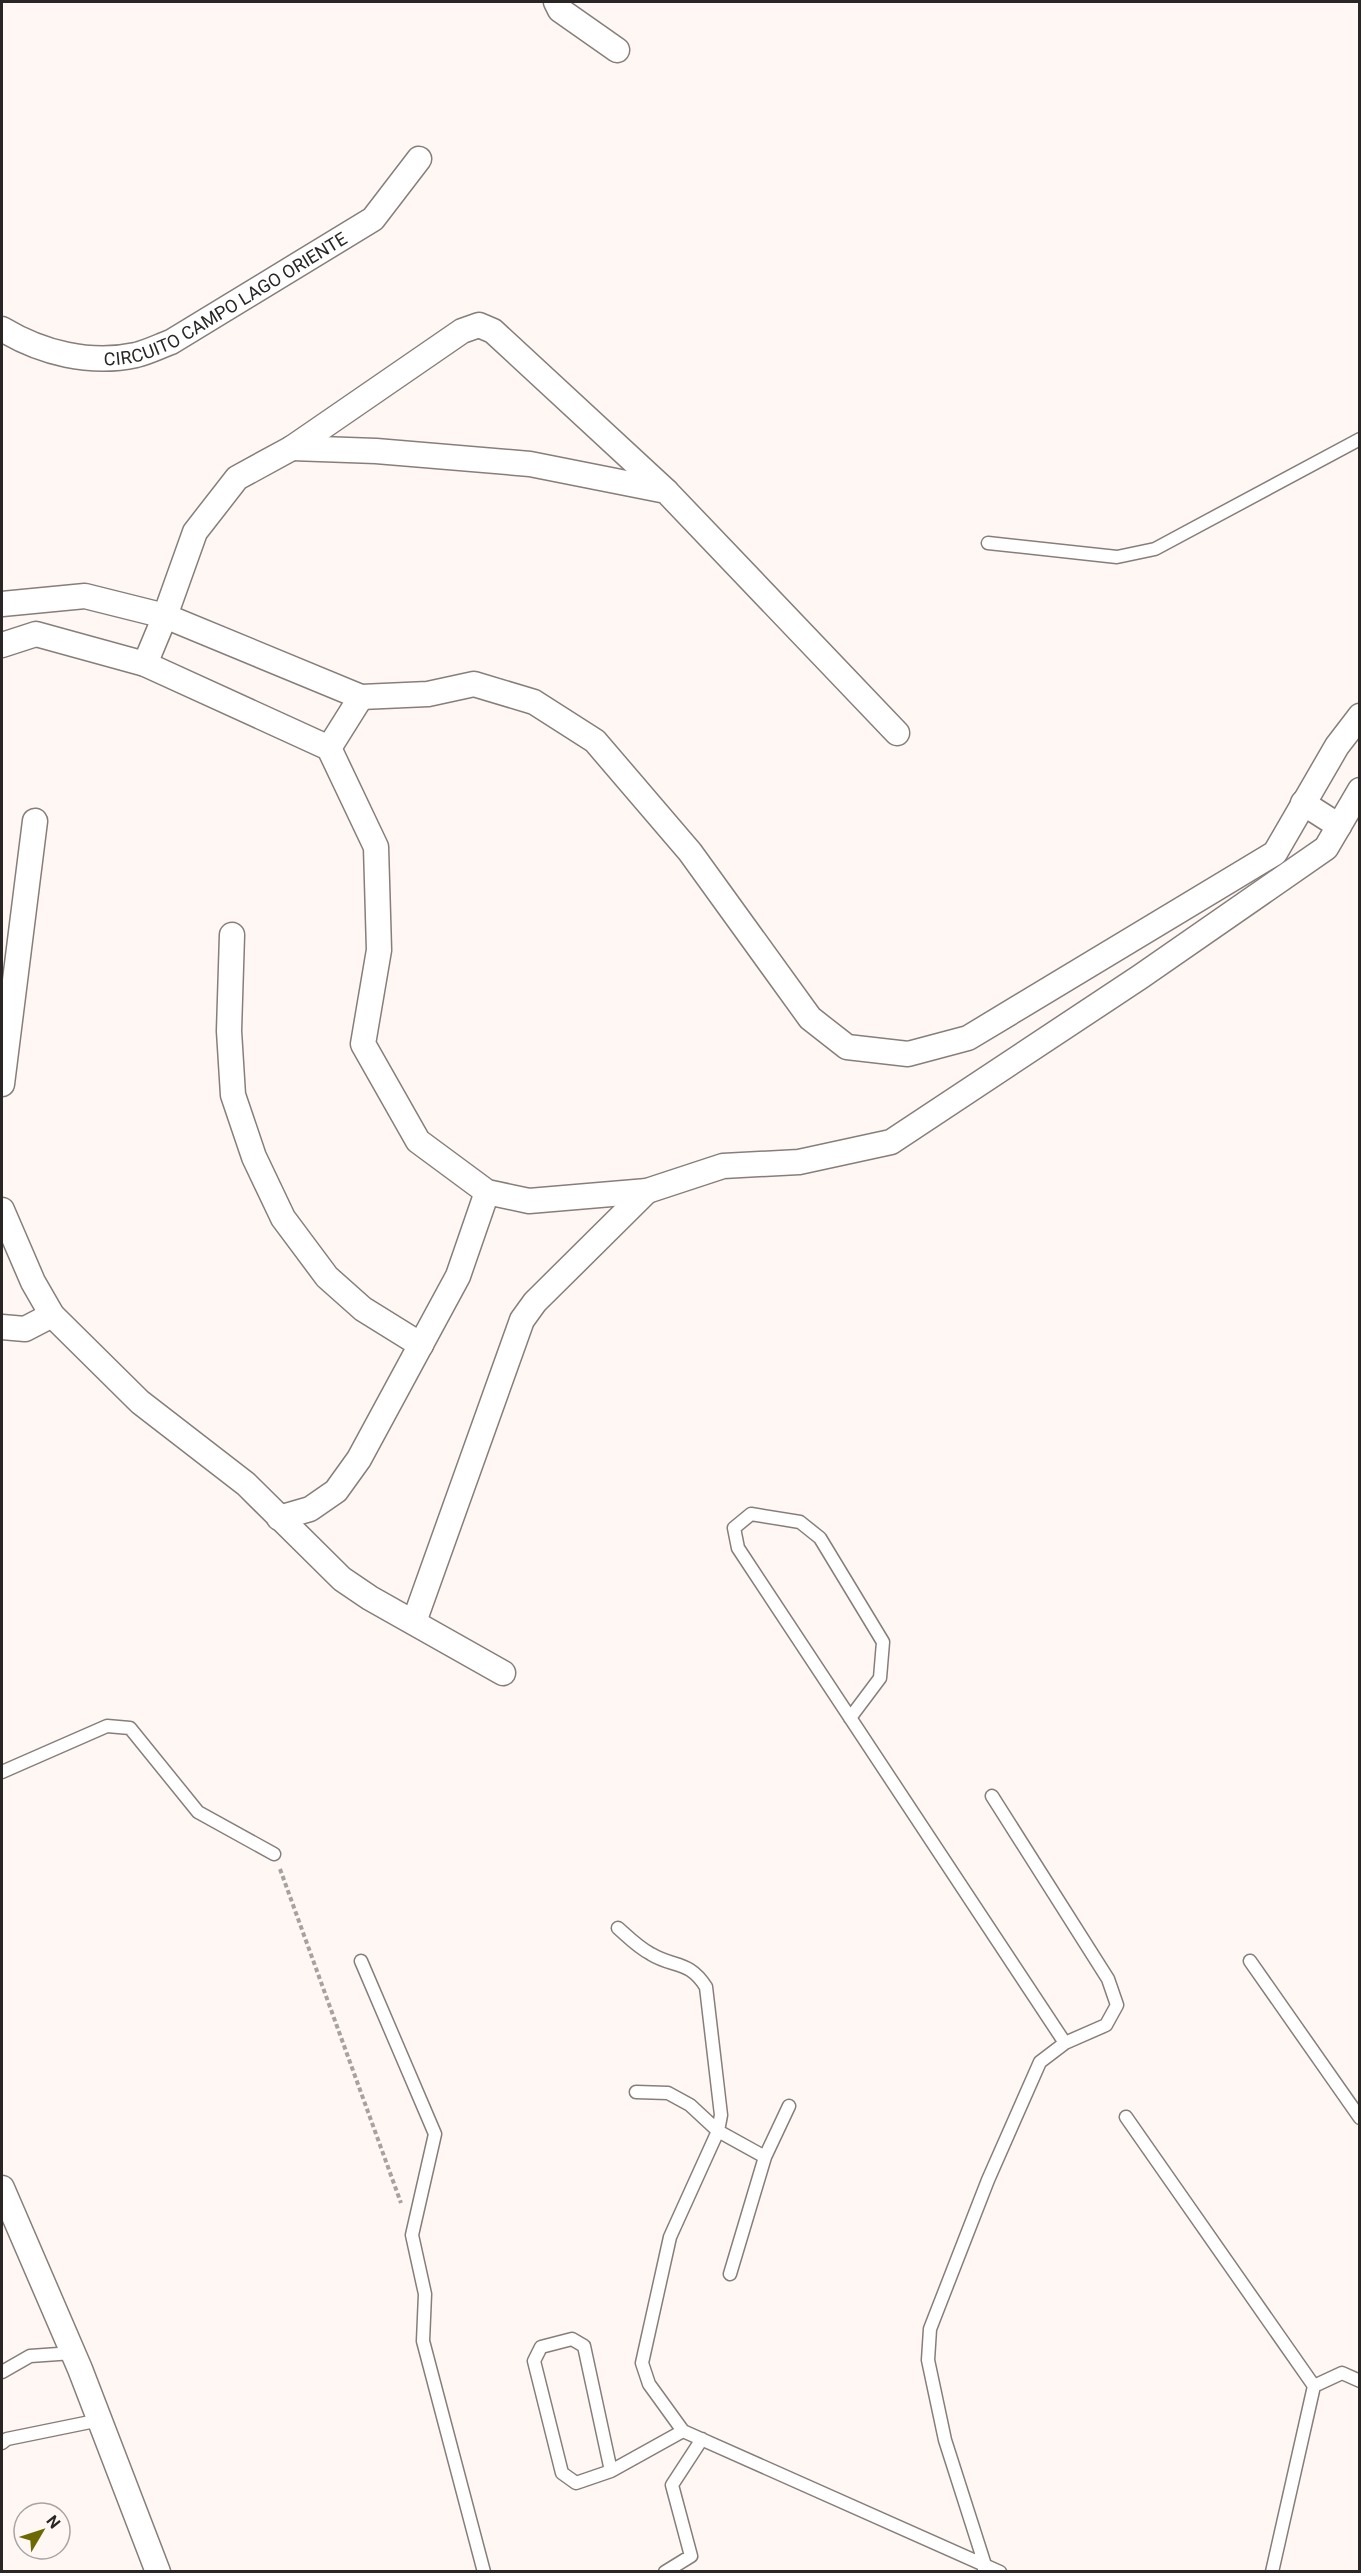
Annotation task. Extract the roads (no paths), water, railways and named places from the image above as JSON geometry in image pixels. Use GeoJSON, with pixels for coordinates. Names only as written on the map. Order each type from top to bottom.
{"type":"FeatureCollection","features":[{"type":"Feature","properties":{"kind":"street"},"geometry":{"type":"LineString","coordinates":[[556,2],[560,10],[617,50]]}},
{"type":"Feature","properties":{"kind":"street","name":"CIRCUITO CAMPO LAGO ORIENTE"},"geometry":{"type":"LineString","coordinates":[[2,329],[41,348],[96,359],[137,355],[171,342],[373,219],[419,159]]}},
{"type":"Feature","properties":{"kind":"street"},"geometry":{"type":"LineString","coordinates":[[145,664],[195,532],[237,478],[292,448],[462,331],[479,325],[493,331],[666,491],[897,733]]}},
{"type":"Feature","properties":{"kind":"street"},"geometry":{"type":"LineString","coordinates":[[292,448],[376,451],[530,465],[666,491]]}},
{"type":"Feature","properties":{"kind":"street"},"geometry":{"type":"LineString","coordinates":[[2,604],[85,596],[165,616],[361,697],[428,694],[474,684],[534,702],[595,741],[690,852],[810,1018],[847,1047],[908,1054],[968,1038],[1275,853],[1336,746],[1359,716]]}},
{"type":"Feature","properties":{"kind":"street"},"geometry":{"type":"LineString","coordinates":[[2,645],[36,634],[145,664],[329,748],[376,848],[379,950],[363,1044],[418,1141],[487,1192],[529,1201],[647,1191],[723,1166],[799,1162],[891,1142],[1140,977],[1326,848],[1359,790]]}},
{"type":"Feature","properties":{"kind":"street"},"geometry":{"type":"LineString","coordinates":[[329,748],[361,697]]}},
{"type":"Feature","properties":{"kind":"street"},"geometry":{"type":"LineString","coordinates":[[1303,803],[1339,826]]}},
{"type":"Feature","properties":{"kind":"street"},"geometry":{"type":"LineString","coordinates":[[2,1084],[35,821]]}},
{"type":"Feature","properties":{"kind":"street"},"geometry":{"type":"LineString","coordinates":[[232,935],[229,1031],[233,1095],[254,1157],[283,1218],[327,1277],[363,1309],[421,1345]]}},
{"type":"Feature","properties":{"kind":"street"},"geometry":{"type":"LineString","coordinates":[[1118,948],[1140,977]]}},
{"type":"Feature","properties":{"kind":"street"},"geometry":{"type":"LineString","coordinates":[[414,1622],[522,1320],[535,1302],[647,1191]]}},
{"type":"Feature","properties":{"kind":"street"},"geometry":{"type":"LineString","coordinates":[[279,1518],[310,1509],[336,1491],[359,1460],[458,1276],[487,1192]]}},
{"type":"Feature","properties":{"kind":"street"},"geometry":{"type":"LineString","coordinates":[[2,1214],[33,1282],[52,1315],[140,1402],[246,1484],[342,1579],[503,1673]]}},
{"type":"Feature","properties":{"kind":"street"},"geometry":{"type":"LineString","coordinates":[[2,1327],[25,1329],[52,1315]]}},
{"type":"Feature","properties":{"kind":"street"},"geometry":{"type":"LineString","coordinates":[[2,2188],[73,2353],[158,2571]]}},
{"type":"Feature","properties":{"kind":"lane"},"geometry":{"type":"LineString","coordinates":[[988,543],[1117,557],[1155,549],[1359,438]]}},
{"type":"Feature","properties":{"kind":"lane"},"geometry":{"type":"LineString","coordinates":[[850,1718],[880,1678],[883,1642],[820,1538],[800,1522],[751,1514],[734,1528],[738,1548],[850,1718],[1065,2043]]}},
{"type":"Feature","properties":{"kind":"lane"},"geometry":{"type":"LineString","coordinates":[[2,1772],[106,1726],[130,1728],[198,1812],[274,1854]]}},
{"type":"Feature","properties":{"kind":"lane"},"geometry":{"type":"LineString","coordinates":[[984,2568],[945,2440],[928,2360],[930,2329],[988,2180],[1040,2062],[1065,2043],[1106,2025],[1117,2005],[1108,1979],[992,1796]]}},
{"type":"Feature","properties":{"kind":"lane"},"geometry":{"type":"LineString","coordinates":[[618,1928],[652,1955],[686,1966],[698,1974],[706,1987],[721,2115],[718,2131],[670,2237],[642,2362],[649,2384],[683,2430],[984,2568],[1000,2571]]}},
{"type":"Feature","properties":{"kind":"lane"},"geometry":{"type":"LineString","coordinates":[[361,1961],[435,2134],[412,2235],[425,2294],[423,2341],[484,2571]]}},
{"type":"Feature","properties":{"kind":"lane"},"geometry":{"type":"LineString","coordinates":[[1250,1961],[1359,2118]]}},
{"type":"Feature","properties":{"kind":"lane"},"geometry":{"type":"LineString","coordinates":[[636,2092],[668,2093],[690,2104],[718,2131],[765,2157]]}},
{"type":"Feature","properties":{"kind":"lane"},"geometry":{"type":"LineString","coordinates":[[730,2274],[765,2157],[789,2106]]}},
{"type":"Feature","properties":{"kind":"lane"},"geometry":{"type":"LineString","coordinates":[[1126,2117],[1314,2386],[1272,2571]]}},
{"type":"Feature","properties":{"kind":"lane"},"geometry":{"type":"LineString","coordinates":[[611,2471],[584,2346],[572,2339],[541,2347],[534,2361],[562,2474],[576,2483],[611,2471],[683,2430]]}},
{"type":"Feature","properties":{"kind":"lane"},"geometry":{"type":"LineString","coordinates":[[2,2372],[30,2356],[73,2353]]}},
{"type":"Feature","properties":{"kind":"lane"},"geometry":{"type":"LineString","coordinates":[[1314,2386],[1342,2373],[1359,2381]]}},
{"type":"Feature","properties":{"kind":"lane"},"geometry":{"type":"LineString","coordinates":[[2,2443],[7,2439],[100,2420]]}},
{"type":"Feature","properties":{"kind":"lane"},"geometry":{"type":"LineString","coordinates":[[665,2571],[691,2556],[672,2485],[702,2439]]}}]}
